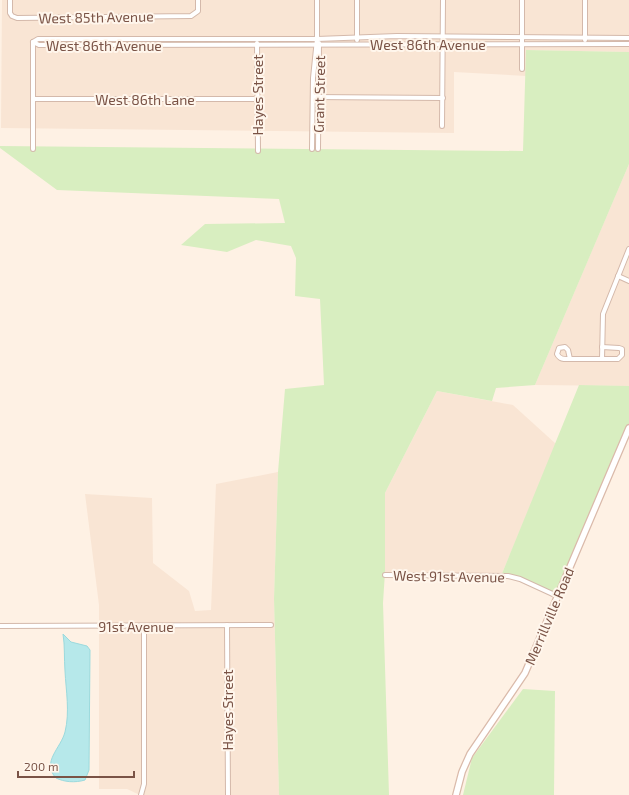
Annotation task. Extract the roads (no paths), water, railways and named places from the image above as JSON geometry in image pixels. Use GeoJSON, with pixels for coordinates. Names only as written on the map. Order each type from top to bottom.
{"type":"FeatureCollection","features":[{"type":"Feature","properties":{"kind":"street","name":"West 85th Avenue"},"geometry":{"type":"LineString","coordinates":[[10,0],[10,13],[12,16],[17,18],[191,16],[197,14],[198,0]]}},
{"type":"Feature","properties":{"kind":"street","name":"Grant Street"},"geometry":{"type":"LineString","coordinates":[[317,0],[319,97],[318,149]]}},
{"type":"Feature","properties":{"kind":"street"},"geometry":{"type":"LineString","coordinates":[[356,44],[357,0]]}},
{"type":"Feature","properties":{"kind":"street"},"geometry":{"type":"LineString","coordinates":[[442,126],[444,0]]}},
{"type":"Feature","properties":{"kind":"street"},"geometry":{"type":"LineString","coordinates":[[522,0],[522,69]]}},
{"type":"Feature","properties":{"kind":"street"},"geometry":{"type":"LineString","coordinates":[[585,0],[585,44]]}},
{"type":"Feature","properties":{"kind":"street","name":"West 86th Avenue"},"geometry":{"type":"LineString","coordinates":[[629,38],[443,36],[317,39],[38,39],[33,42],[38,45],[318,45],[443,43],[629,44]]}},
{"type":"Feature","properties":{"kind":"street","name":"Hayes Street"},"geometry":{"type":"LineString","coordinates":[[257,38],[258,151]]}},
{"type":"Feature","properties":{"kind":"street"},"geometry":{"type":"LineString","coordinates":[[33,42],[33,149]]}},
{"type":"Feature","properties":{"kind":"street","name":"Grant Street"},"geometry":{"type":"LineString","coordinates":[[312,149],[313,97],[318,45]]}},
{"type":"Feature","properties":{"kind":"street"},"geometry":{"type":"LineString","coordinates":[[313,97],[443,98]]}},
{"type":"Feature","properties":{"kind":"street","name":"West 86th Lane"},"geometry":{"type":"LineString","coordinates":[[33,99],[257,99]]}},
{"type":"Feature","properties":{"kind":"street"},"geometry":{"type":"LineString","coordinates":[[602,359],[603,314],[629,249]]}},
{"type":"Feature","properties":{"kind":"street"},"geometry":{"type":"LineString","coordinates":[[618,276],[629,280]]}},
{"type":"Feature","properties":{"kind":"street"},"geometry":{"type":"LineString","coordinates":[[570,359],[618,359],[623,352],[619,348],[602,347]]}},
{"type":"Feature","properties":{"kind":"street","name":"Merrillville Road"},"geometry":{"type":"LineString","coordinates":[[456,795],[462,772],[470,754],[525,673],[629,428]]}},
{"type":"Feature","properties":{"kind":"street","name":"West 91st Avenue"},"geometry":{"type":"LineString","coordinates":[[386,575],[508,576],[520,579],[557,596]]}},
{"type":"Feature","properties":{"kind":"street","name":"91st Avenue"},"geometry":{"type":"LineString","coordinates":[[0,626],[272,626]]}},
{"type":"Feature","properties":{"kind":"street"},"geometry":{"type":"LineString","coordinates":[[142,795],[144,784],[144,626]]}},
{"type":"Feature","properties":{"kind":"street","name":"Hayes Street"},"geometry":{"type":"LineString","coordinates":[[227,626],[228,795]]}},
{"type":"Feature","properties":{"kind":"water"},"geometry":{"type":"Polygon","coordinates":[[[63,634],[71,642],[87,646],[90,650],[89,770],[85,780],[77,782],[56,778],[52,772],[51,766],[53,755],[65,732],[67,717],[63,634]]]}}]}
